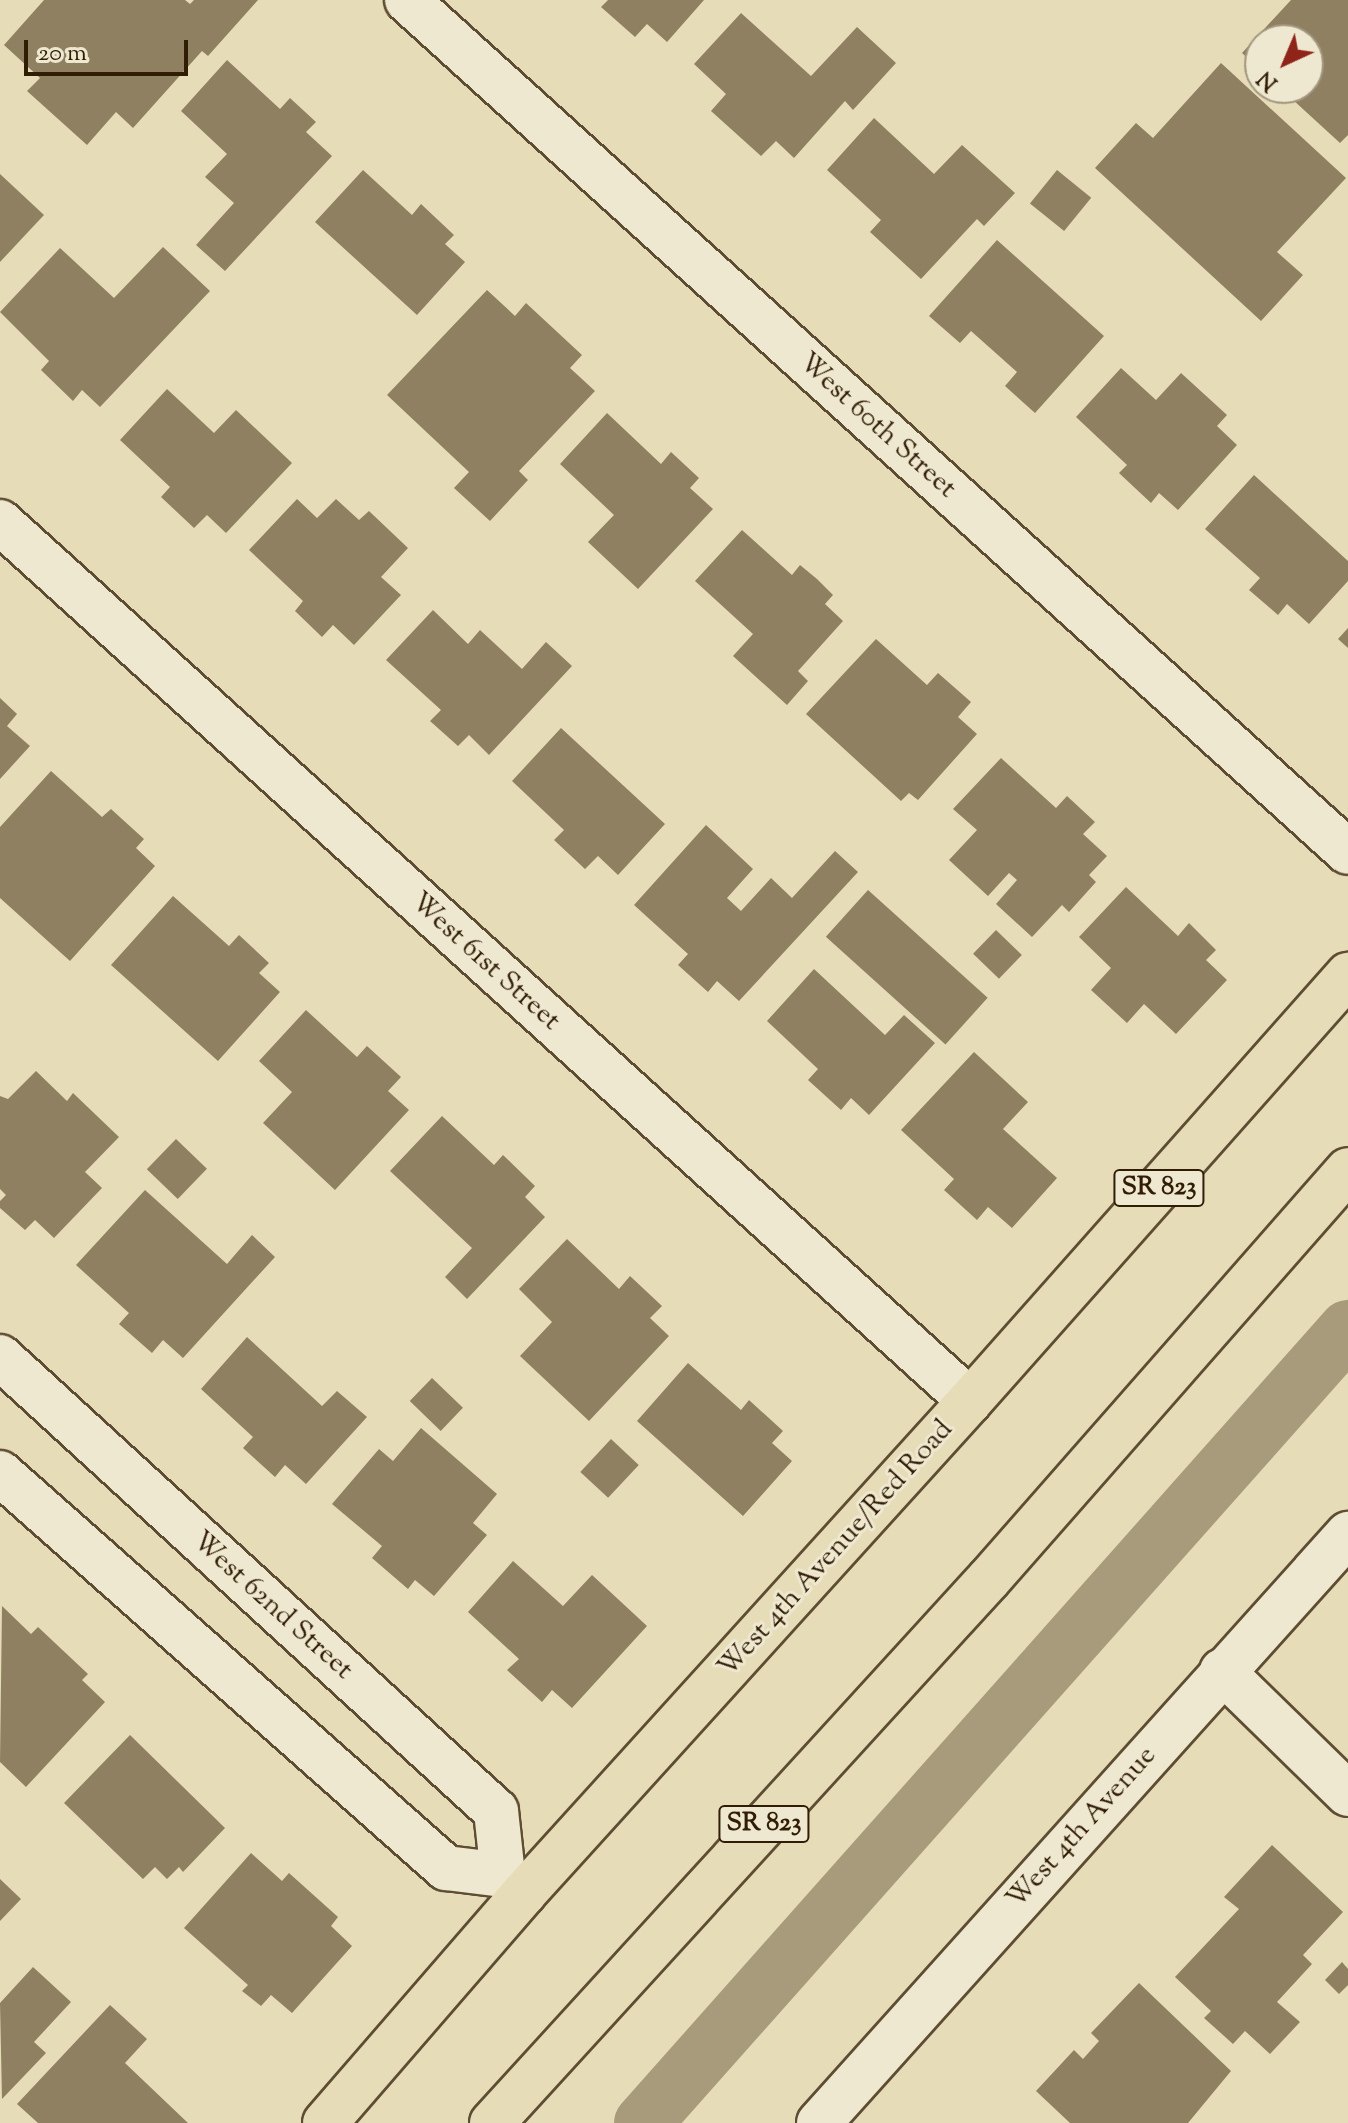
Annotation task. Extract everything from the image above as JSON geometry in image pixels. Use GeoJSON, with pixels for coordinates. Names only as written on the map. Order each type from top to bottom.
{"type":"FeatureCollection","features":[{"type":"Feature","properties":{"kind":"main road","name":"West 4th Avenue/Red Road"},"geometry":{"type":"LineString","coordinates":[[325,2123],[513,1884],[970,1401],[1348,975]]}},
{"type":"Feature","properties":{"kind":"main road","name":"SR 823"},"geometry":{"type":"LineString","coordinates":[[492,2123],[989,1579],[1348,1170]]}},
{"type":"Feature","properties":{"kind":"street","name":"West 60th Street"},"geometry":{"type":"LineString","coordinates":[[407,0],[1348,852]]}},
{"type":"Feature","properties":{"kind":"street","name":"West 61st Street"},"geometry":{"type":"LineString","coordinates":[[0,522],[970,1401]]}},
{"type":"Feature","properties":{"kind":"street","name":"West 62nd Street"},"geometry":{"type":"LineString","coordinates":[[0,1357],[496,1811],[513,1884]]}},
{"type":"Feature","properties":{"kind":"street"},"geometry":{"type":"LineString","coordinates":[[0,1473],[446,1868],[513,1884]]}},
{"type":"Feature","properties":{"kind":"street","name":"West 4th Avenue"},"geometry":{"type":"LineString","coordinates":[[819,2123],[1348,1534]]}},
{"type":"Feature","properties":{"kind":"street"},"geometry":{"type":"LineString","coordinates":[[1222,1671],[1348,1794]]}},
{"type":"Feature","properties":{"kind":"building"},"geometry":{"type":"Polygon","coordinates":[[[44,0],[185,0],[190,4],[194,0],[258,0],[208,56],[202,51],[133,128],[116,112],[87,145],[27,91],[40,78],[4,45],[44,0]]]}},
{"type":"Feature","properties":{"kind":"building"},"geometry":{"type":"Polygon","coordinates":[[[608,0],[704,0],[667,42],[647,24],[635,37],[601,7],[608,0]]]}},
{"type":"Feature","properties":{"kind":"building"},"geometry":{"type":"Polygon","coordinates":[[[1291,0],[1348,0],[1348,135],[1340,143],[1297,104],[1324,104],[1324,24],[1269,24],[1291,0]]]}},
{"type":"Feature","properties":{"kind":"building"},"geometry":{"type":"Polygon","coordinates":[[[741,13],[811,76],[857,27],[896,63],[853,110],[845,101],[794,158],[776,141],[761,156],[711,111],[726,94],[694,64],[741,13]]]}},
{"type":"Feature","properties":{"kind":"building"},"geometry":{"type":"Polygon","coordinates":[[[227,60],[280,109],[290,98],[316,122],[306,132],[332,156],[225,271],[196,245],[234,203],[205,177],[227,154],[181,111],[227,60]]]}},
{"type":"Feature","properties":{"kind":"building"},"geometry":{"type":"Polygon","coordinates":[[[1221,63],[1244,84],[1244,104],[1266,104],[1346,178],[1277,252],[1303,275],[1261,321],[1095,168],[1136,123],[1153,138],[1221,63]]]}},
{"type":"Feature","properties":{"kind":"building"},"geometry":{"type":"Polygon","coordinates":[[[874,118],[934,174],[962,145],[1015,193],[984,226],[977,219],[921,279],[870,232],[881,220],[827,170],[874,118]]]}},
{"type":"Feature","properties":{"kind":"building"},"geometry":{"type":"Polygon","coordinates":[[[363,170],[412,215],[421,204],[454,235],[445,244],[465,262],[417,315],[315,222],[363,170]]]}},
{"type":"Feature","properties":{"kind":"building"},"geometry":{"type":"Polygon","coordinates":[[[1057,170],[1091,198],[1064,231],[1030,203],[1057,170]]]}},
{"type":"Feature","properties":{"kind":"building"},"geometry":{"type":"Polygon","coordinates":[[[0,174],[44,215],[0,262],[0,174]]]}},
{"type":"Feature","properties":{"kind":"building"},"geometry":{"type":"Polygon","coordinates":[[[997,240],[1104,336],[1035,413],[1005,386],[1017,372],[971,331],[960,343],[929,316],[997,240]]]}},
{"type":"Feature","properties":{"kind":"building"},"geometry":{"type":"Polygon","coordinates":[[[163,247],[210,291],[100,407],[82,390],[73,401],[41,370],[49,361],[0,312],[60,248],[114,298],[163,247]]]}},
{"type":"Feature","properties":{"kind":"building"},"geometry":{"type":"Polygon","coordinates":[[[487,290],[515,316],[526,303],[582,355],[570,368],[595,391],[519,471],[528,480],[490,521],[454,488],[469,472],[387,395],[487,290]]]}},
{"type":"Feature","properties":{"kind":"building"},"geometry":{"type":"Polygon","coordinates":[[[1121,368],[1156,400],[1181,373],[1227,415],[1217,426],[1237,445],[1178,510],[1159,493],[1151,503],[1119,473],[1127,465],[1076,417],[1121,368]]]}},
{"type":"Feature","properties":{"kind":"building"},"geometry":{"type":"Polygon","coordinates":[[[167,389],[214,433],[236,410],[292,463],[226,533],[207,515],[194,528],[161,497],[170,487],[120,440],[167,389]]]}},
{"type":"Feature","properties":{"kind":"building"},"geometry":{"type":"Polygon","coordinates":[[[607,413],[661,464],[671,452],[699,478],[690,488],[713,509],[638,589],[588,542],[614,515],[560,464],[607,413]]]}},
{"type":"Feature","properties":{"kind":"building"},"geometry":{"type":"Polygon","coordinates":[[[1254,475],[1348,561],[1348,581],[1309,624],[1287,604],[1278,615],[1249,590],[1260,578],[1205,529],[1254,475]]]}},
{"type":"Feature","properties":{"kind":"building"},"geometry":{"type":"Polygon","coordinates":[[[297,499],[317,518],[336,499],[359,520],[369,511],[408,548],[381,577],[401,595],[354,645],[333,625],[322,637],[295,611],[303,601],[249,550],[297,499]]]}},
{"type":"Feature","properties":{"kind":"building"},"geometry":{"type":"Polygon","coordinates":[[[742,530],[792,575],[800,565],[817,579],[833,595],[825,604],[843,621],[798,671],[808,681],[787,705],[733,656],[753,634],[695,581],[742,530]]]}},
{"type":"Feature","properties":{"kind":"building"},"geometry":{"type":"Polygon","coordinates":[[[433,610],[468,644],[480,630],[522,669],[546,642],[572,666],[489,755],[469,735],[458,746],[430,721],[441,710],[386,660],[433,610]]]}},
{"type":"Feature","properties":{"kind":"building"},"geometry":{"type":"Polygon","coordinates":[[[1348,628],[1348,648],[1338,639],[1348,628]]]}},
{"type":"Feature","properties":{"kind":"building"},"geometry":{"type":"Polygon","coordinates":[[[876,639],[927,685],[938,673],[971,702],[958,717],[977,734],[918,800],[909,793],[901,801],[806,714],[876,639]]]}},
{"type":"Feature","properties":{"kind":"building"},"geometry":{"type":"Polygon","coordinates":[[[0,698],[17,714],[7,726],[30,746],[0,779],[0,698]]]}},
{"type":"Feature","properties":{"kind":"building"},"geometry":{"type":"Polygon","coordinates":[[[561,728],[665,824],[618,875],[598,856],[585,869],[554,840],[564,830],[512,781],[561,728]]]}},
{"type":"Feature","properties":{"kind":"building"},"geometry":{"type":"Polygon","coordinates":[[[1001,758],[1056,808],[1067,796],[1095,822],[1083,834],[1107,856],[1089,875],[1096,882],[1069,912],[1062,905],[1032,937],[996,904],[1017,880],[1009,873],[988,896],[949,860],[977,830],[953,809],[1001,758]]]}},
{"type":"Feature","properties":{"kind":"building"},"geometry":{"type":"Polygon","coordinates":[[[51,771],[102,817],[111,809],[144,839],[136,848],[155,866],[70,961],[0,898],[0,827],[51,771]]]}},
{"type":"Feature","properties":{"kind":"building"},"geometry":{"type":"Polygon","coordinates":[[[706,825],[753,869],[727,898],[741,911],[771,878],[792,898],[835,851],[858,872],[739,1001],[717,981],[708,992],[678,965],[688,954],[634,905],[706,825]]]}},
{"type":"Feature","properties":{"kind":"building"},"geometry":{"type":"Polygon","coordinates":[[[1126,887],[1178,936],[1189,923],[1216,950],[1206,960],[1227,980],[1176,1034],[1144,1004],[1127,1023],[1091,990],[1111,968],[1079,937],[1126,887]]]}},
{"type":"Feature","properties":{"kind":"building"},"geometry":{"type":"Polygon","coordinates":[[[868,890],[988,998],[945,1045],[826,937],[868,890]]]}},
{"type":"Feature","properties":{"kind":"building"},"geometry":{"type":"Polygon","coordinates":[[[173,896],[229,946],[239,935],[269,963],[259,973],[280,992],[218,1061],[111,965],[173,896]]]}},
{"type":"Feature","properties":{"kind":"building"},"geometry":{"type":"Polygon","coordinates":[[[996,930],[1022,955],[999,979],[973,954],[996,930]]]}},
{"type":"Feature","properties":{"kind":"building"},"geometry":{"type":"Polygon","coordinates":[[[814,969],[885,1035],[904,1015],[935,1043],[869,1115],[851,1098],[841,1110],[808,1080],[818,1069],[767,1021],[814,969]]]}},
{"type":"Feature","properties":{"kind":"building"},"geometry":{"type":"Polygon","coordinates":[[[306,1010],[357,1057],[367,1046],[401,1077],[388,1091],[409,1110],[335,1190],[263,1123],[292,1092],[259,1061],[306,1010]]]}},
{"type":"Feature","properties":{"kind":"building"},"geometry":{"type":"Polygon","coordinates":[[[974,1052],[1028,1102],[1003,1129],[1057,1178],[1012,1228],[988,1207],[977,1220],[944,1190],[954,1179],[901,1130],[974,1052]]]}},
{"type":"Feature","properties":{"kind":"building"},"geometry":{"type":"Polygon","coordinates":[[[36,1071],[67,1101],[73,1093],[119,1137],[85,1172],[102,1188],[54,1238],[35,1220],[25,1230],[0,1208],[0,1201],[6,1195],[0,1189],[0,1096],[8,1099],[36,1071]]]}},
{"type":"Feature","properties":{"kind":"building"},"geometry":{"type":"Polygon","coordinates":[[[442,1116],[494,1165],[503,1155],[535,1186],[525,1197],[545,1217],[467,1299],[445,1277],[472,1248],[390,1171],[442,1116]]]}},
{"type":"Feature","properties":{"kind":"building"},"geometry":{"type":"Polygon","coordinates":[[[176,1139],[207,1169],[178,1199],[147,1169],[176,1139]]]}},
{"type":"Feature","properties":{"kind":"building"},"geometry":{"type":"Polygon","coordinates":[[[145,1190],[227,1264],[252,1235],[275,1257],[183,1358],[163,1340],[152,1353],[119,1324],[129,1313],[76,1265],[145,1190]]]}},
{"type":"Feature","properties":{"kind":"building"},"geometry":{"type":"Polygon","coordinates":[[[567,1239],[619,1289],[630,1276],[662,1306],[650,1318],[669,1336],[589,1421],[520,1356],[552,1322],[519,1289],[567,1239]]]}},
{"type":"Feature","properties":{"kind":"building"},"geometry":{"type":"Polygon","coordinates":[[[247,1337],[322,1406],[337,1391],[367,1417],[306,1484],[285,1465],[275,1477],[243,1448],[253,1437],[201,1389],[247,1337]]]}},
{"type":"Feature","properties":{"kind":"building"},"geometry":{"type":"Polygon","coordinates":[[[688,1363],[741,1410],[749,1400],[783,1431],[772,1443],[792,1461],[743,1516],[637,1421],[688,1363]]]}},
{"type":"Feature","properties":{"kind":"building"},"geometry":{"type":"Polygon","coordinates":[[[432,1378],[463,1408],[441,1431],[410,1401],[432,1378]]]}},
{"type":"Feature","properties":{"kind":"building"},"geometry":{"type":"Polygon","coordinates":[[[421,1428],[497,1494],[473,1523],[487,1535],[434,1596],[415,1580],[408,1589],[372,1558],[382,1546],[332,1504],[379,1449],[393,1461],[421,1428]]]}},
{"type":"Feature","properties":{"kind":"building"},"geometry":{"type":"Polygon","coordinates":[[[611,1439],[639,1465],[608,1498],[580,1472],[611,1439]]]}},
{"type":"Feature","properties":{"kind":"building"},"geometry":{"type":"Polygon","coordinates":[[[513,1561],[563,1606],[592,1575],[647,1626],[572,1708],[552,1690],[542,1702],[507,1670],[519,1659],[468,1612],[513,1561]]]}},
{"type":"Feature","properties":{"kind":"building"},"geometry":{"type":"Polygon","coordinates":[[[2,1606],[31,1634],[38,1627],[88,1674],[82,1680],[105,1702],[26,1787],[0,1762],[2,1606]]]}},
{"type":"Feature","properties":{"kind":"building"},"geometry":{"type":"Polygon","coordinates":[[[130,1735],[225,1828],[183,1872],[179,1867],[167,1879],[155,1867],[143,1879],[64,1803],[130,1735]]]}},
{"type":"Feature","properties":{"kind":"building"},"geometry":{"type":"Polygon","coordinates":[[[1272,1845],[1343,1912],[1303,1955],[1312,1964],[1277,2002],[1300,2022],[1270,2054],[1245,2031],[1233,2044],[1204,2018],[1211,2011],[1175,1977],[1239,1909],[1224,1897],[1272,1845]]]}},
{"type":"Feature","properties":{"kind":"building"},"geometry":{"type":"Polygon","coordinates":[[[251,1853],[282,1881],[289,1873],[338,1917],[331,1926],[352,1946],[292,2013],[271,1995],[261,2006],[242,1991],[248,1985],[184,1928],[251,1853]]]}},
{"type":"Feature","properties":{"kind":"building"},"geometry":{"type":"Polygon","coordinates":[[[0,1879],[21,1899],[0,1921],[0,1879]]]}},
{"type":"Feature","properties":{"kind":"building"},"geometry":{"type":"Polygon","coordinates":[[[1342,1962],[1348,1969],[1348,1985],[1339,1994],[1325,1980],[1342,1962]]]}},
{"type":"Feature","properties":{"kind":"building"},"geometry":{"type":"Polygon","coordinates":[[[33,1967],[71,2002],[34,2042],[46,2053],[2,2099],[0,2003],[33,1967]]]}},
{"type":"Feature","properties":{"kind":"building"},"geometry":{"type":"Polygon","coordinates":[[[1139,1983],[1231,2071],[1188,2123],[1070,2123],[1036,2091],[1074,2050],[1083,2059],[1099,2041],[1091,2033],[1139,1983]]]}},
{"type":"Feature","properties":{"kind":"building"},"geometry":{"type":"Polygon","coordinates":[[[110,2005],[147,2039],[125,2063],[188,2123],[38,2123],[17,2104],[110,2005]]]}},
{"type":"Feature","properties":{"kind":"waterway"},"geometry":{"type":"LineString","coordinates":[[643,2123],[1348,1329]]}}]}
